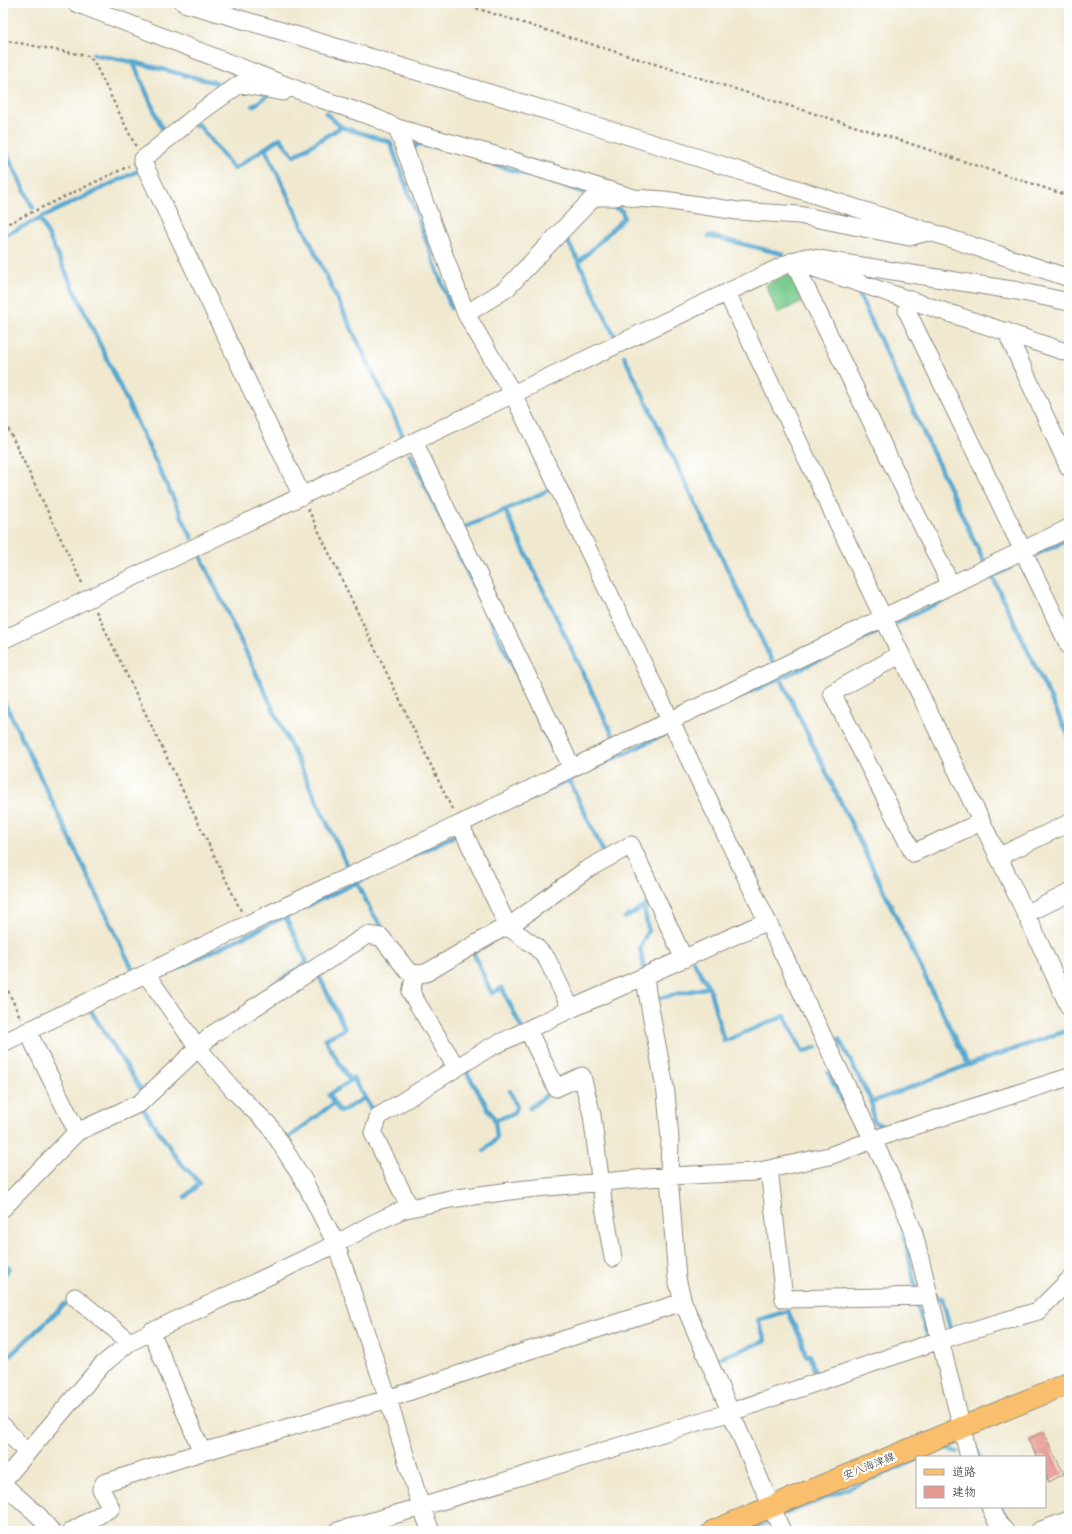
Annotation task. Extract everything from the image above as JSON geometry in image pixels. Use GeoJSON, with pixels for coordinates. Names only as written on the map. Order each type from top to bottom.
{"type":"FeatureCollection","features":[{"type":"Feature","properties":{"kind":"main road","name":"安八海津線"},"geometry":{"type":"LineString","coordinates":[[714,1531],[1069,1383]]}},
{"type":"Feature","properties":{"kind":"street"},"geometry":{"type":"LineString","coordinates":[[76,3],[322,100],[376,118],[397,128],[498,156],[634,198]]}},
{"type":"Feature","properties":{"kind":"street"},"geometry":{"type":"LineString","coordinates":[[184,3],[381,60],[930,231],[1069,278]]}},
{"type":"Feature","properties":{"kind":"street"},"geometry":{"type":"LineString","coordinates":[[302,496],[142,160],[202,111],[240,84],[322,100]]}},
{"type":"Feature","properties":{"kind":"street"},"geometry":{"type":"LineString","coordinates":[[397,128],[466,314],[513,394],[896,1188],[913,1230],[963,1427],[969,1456]]}},
{"type":"Feature","properties":{"kind":"street"},"geometry":{"type":"LineString","coordinates":[[466,314],[506,289],[594,197],[664,200],[738,211],[799,215],[909,237],[930,231]]}},
{"type":"Feature","properties":{"kind":"street"},"geometry":{"type":"LineString","coordinates":[[3,640],[793,261],[806,257],[1018,291],[1069,302]]}},
{"type":"Feature","properties":{"kind":"street"},"geometry":{"type":"LineString","coordinates":[[793,261],[1069,353]]}},
{"type":"Feature","properties":{"kind":"street"},"geometry":{"type":"LineString","coordinates":[[793,261],[951,585]]}},
{"type":"Feature","properties":{"kind":"street"},"geometry":{"type":"LineString","coordinates":[[1018,291],[1025,299],[1069,313]]}},
{"type":"Feature","properties":{"kind":"street"},"geometry":{"type":"LineString","coordinates":[[726,293],[1026,914],[1069,1007]]}},
{"type":"Feature","properties":{"kind":"street"},"geometry":{"type":"LineString","coordinates":[[908,300],[907,311],[1069,646]]}},
{"type":"Feature","properties":{"kind":"street"},"geometry":{"type":"LineString","coordinates":[[1006,331],[1069,468]]}},
{"type":"Feature","properties":{"kind":"street"},"geometry":{"type":"LineString","coordinates":[[414,442],[572,768]]}},
{"type":"Feature","properties":{"kind":"street"},"geometry":{"type":"LineString","coordinates":[[3,1043],[248,924],[460,824],[572,768],[1069,528]]}},
{"type":"Feature","properties":{"kind":"street"},"geometry":{"type":"LineString","coordinates":[[901,654],[832,693],[914,853],[981,822]]}},
{"type":"Feature","properties":{"kind":"street"},"geometry":{"type":"LineString","coordinates":[[998,857],[1069,823]]}},
{"type":"Feature","properties":{"kind":"street"},"geometry":{"type":"LineString","coordinates":[[460,824],[508,927],[535,946],[547,959],[571,1009]]}},
{"type":"Feature","properties":{"kind":"street"},"geometry":{"type":"LineString","coordinates":[[3,1208],[78,1132],[140,1103],[213,1034],[367,935],[381,937],[407,970],[415,974],[426,973],[501,929],[508,927],[586,870],[631,845],[684,959]]}},
{"type":"Feature","properties":{"kind":"street"},"geometry":{"type":"LineString","coordinates":[[1026,914],[1069,893]]}},
{"type":"Feature","properties":{"kind":"street"},"geometry":{"type":"LineString","coordinates":[[410,1208],[373,1133],[379,1116],[487,1049],[571,1009],[767,921]]}},
{"type":"Feature","properties":{"kind":"street"},"geometry":{"type":"LineString","coordinates":[[146,974],[198,1048],[235,1092],[268,1125],[304,1181],[336,1244],[431,1531]]}},
{"type":"Feature","properties":{"kind":"street"},"geometry":{"type":"LineString","coordinates":[[415,974],[410,992],[456,1067]]}},
{"type":"Feature","properties":{"kind":"street"},"geometry":{"type":"LineString","coordinates":[[645,976],[646,992],[666,1093],[670,1139],[669,1176],[677,1279],[683,1302],[782,1531]]}},
{"type":"Feature","properties":{"kind":"street"},"geometry":{"type":"LineString","coordinates":[[528,1030],[556,1088],[582,1076],[592,1115],[600,1183],[613,1258]]}},
{"type":"Feature","properties":{"kind":"street"},"geometry":{"type":"LineString","coordinates":[[28,1032],[78,1132]]}},
{"type":"Feature","properties":{"kind":"street"},"geometry":{"type":"LineString","coordinates":[[3,1481],[102,1365],[130,1342],[336,1244],[374,1223],[402,1210],[450,1199],[526,1189],[669,1176],[769,1170],[829,1156],[872,1140],[1069,1077]]}},
{"type":"Feature","properties":{"kind":"street"},"geometry":{"type":"LineString","coordinates":[[769,1170],[784,1300],[929,1296]]}},
{"type":"Feature","properties":{"kind":"street"},"geometry":{"type":"LineString","coordinates":[[338,1531],[422,1507],[730,1412],[940,1340],[1038,1310],[1069,1280]]}},
{"type":"Feature","properties":{"kind":"street"},"geometry":{"type":"LineString","coordinates":[[75,1297],[130,1342]]}},
{"type":"Feature","properties":{"kind":"street"},"geometry":{"type":"LineString","coordinates":[[72,1531],[111,1508],[102,1489],[104,1483],[202,1452],[388,1399],[524,1352],[683,1302]]}},
{"type":"Feature","properties":{"kind":"street"},"geometry":{"type":"LineString","coordinates":[[151,1331],[202,1452]]}},
{"type":"Feature","properties":{"kind":"street"},"geometry":{"type":"LineString","coordinates":[[3,1426],[27,1453]]}},
{"type":"Feature","properties":{"kind":"street"},"geometry":{"type":"LineString","coordinates":[[3,1484],[39,1516],[51,1531]]}},
{"type":"Feature","properties":{"kind":"street"},"geometry":{"type":"LineString","coordinates":[[990,1508],[996,1520],[1005,1531]]}},
{"type":"Feature","properties":{"kind":"street"},"geometry":{"type":"LineString","coordinates":[[1039,1531],[1069,1520]]}},
{"type":"Feature","properties":{"kind":"path"},"geometry":{"type":"LineString","coordinates":[[459,3],[884,135],[1069,196]]}},
{"type":"Feature","properties":{"kind":"path"},"geometry":{"type":"LineString","coordinates":[[3,40],[88,56],[94,62],[142,160],[3,226]]}},
{"type":"Feature","properties":{"kind":"path"},"geometry":{"type":"LineString","coordinates":[[3,418],[248,924]]}},
{"type":"Feature","properties":{"kind":"path"},"geometry":{"type":"LineString","coordinates":[[302,496],[460,824]]}},
{"type":"Feature","properties":{"kind":"path"},"geometry":{"type":"LineString","coordinates":[[3,980],[28,1032]]}},
{"type":"Feature","properties":{"kind":"green space"},"geometry":{"type":"Polygon","coordinates":[[[787,275],[797,278],[806,301],[777,313],[766,285],[787,275]]]}},
{"type":"Feature","properties":{"kind":"building"},"geometry":{"type":"Polygon","coordinates":[[[1043,1432],[1064,1474],[1049,1482],[1046,1475],[1046,1456],[1036,1456],[1028,1439],[1043,1432]]]}},
{"type":"Feature","properties":{"kind":"waterway"},"geometry":{"type":"LineString","coordinates":[[93,54],[133,62]]}},
{"type":"Feature","properties":{"kind":"waterway"},"geometry":{"type":"LineString","coordinates":[[164,133],[133,62],[229,86]]}},
{"type":"Feature","properties":{"kind":"waterway"},"geometry":{"type":"LineString","coordinates":[[253,106],[267,96]]}},
{"type":"Feature","properties":{"kind":"waterway"},"geometry":{"type":"LineString","coordinates":[[326,113],[341,127]]}},
{"type":"Feature","properties":{"kind":"waterway"},"geometry":{"type":"LineString","coordinates":[[195,126],[198,124],[234,169],[280,138],[294,156],[341,127],[390,142],[451,308]]}},
{"type":"Feature","properties":{"kind":"waterway"},"geometry":{"type":"LineString","coordinates":[[413,152],[412,149],[418,144],[441,148]]}},
{"type":"Feature","properties":{"kind":"waterway"},"geometry":{"type":"LineString","coordinates":[[3,146],[33,208]]}},
{"type":"Feature","properties":{"kind":"waterway"},"geometry":{"type":"LineString","coordinates":[[265,148],[403,436]]}},
{"type":"Feature","properties":{"kind":"waterway"},"geometry":{"type":"LineString","coordinates":[[480,160],[589,194]]}},
{"type":"Feature","properties":{"kind":"waterway"},"geometry":{"type":"LineString","coordinates":[[3,236],[142,169]]}},
{"type":"Feature","properties":{"kind":"waterway"},"geometry":{"type":"LineString","coordinates":[[579,262],[624,218],[622,211],[605,203]]}},
{"type":"Feature","properties":{"kind":"waterway"},"geometry":{"type":"LineString","coordinates":[[40,218],[192,538]]}},
{"type":"Feature","properties":{"kind":"waterway"},"geometry":{"type":"LineString","coordinates":[[564,236],[579,262],[614,335]]}},
{"type":"Feature","properties":{"kind":"waterway"},"geometry":{"type":"LineString","coordinates":[[709,236],[783,254]]}},
{"type":"Feature","properties":{"kind":"waterway"},"geometry":{"type":"LineString","coordinates":[[854,287],[856,288],[984,562]]}},
{"type":"Feature","properties":{"kind":"waterway"},"geometry":{"type":"LineString","coordinates":[[624,356],[773,663]]}},
{"type":"Feature","properties":{"kind":"waterway"},"geometry":{"type":"LineString","coordinates":[[410,454],[555,754]]}},
{"type":"Feature","properties":{"kind":"waterway"},"geometry":{"type":"LineString","coordinates":[[505,510],[551,489]]}},
{"type":"Feature","properties":{"kind":"waterway"},"geometry":{"type":"LineString","coordinates":[[463,528],[505,510],[614,738]]}},
{"type":"Feature","properties":{"kind":"waterway"},"geometry":{"type":"LineString","coordinates":[[1032,556],[1069,540]]}},
{"type":"Feature","properties":{"kind":"waterway"},"geometry":{"type":"LineString","coordinates":[[201,557],[347,865]]}},
{"type":"Feature","properties":{"kind":"waterway"},"geometry":{"type":"LineString","coordinates":[[896,623],[1010,568]]}},
{"type":"Feature","properties":{"kind":"waterway"},"geometry":{"type":"LineString","coordinates":[[992,576],[1069,737]]}},
{"type":"Feature","properties":{"kind":"waterway"},"geometry":{"type":"LineString","coordinates":[[685,723],[876,633]]}},
{"type":"Feature","properties":{"kind":"waterway"},"geometry":{"type":"LineString","coordinates":[[780,677],[968,1065],[872,1102]]}},
{"type":"Feature","properties":{"kind":"waterway"},"geometry":{"type":"LineString","coordinates":[[3,699],[133,970]]}},
{"type":"Feature","properties":{"kind":"waterway"},"geometry":{"type":"LineString","coordinates":[[517,805],[663,735]]}},
{"type":"Feature","properties":{"kind":"waterway"},"geometry":{"type":"LineString","coordinates":[[569,780],[605,855]]}},
{"type":"Feature","properties":{"kind":"waterway"},"geometry":{"type":"LineString","coordinates":[[159,980],[157,978],[458,834]]}},
{"type":"Feature","properties":{"kind":"waterway"},"geometry":{"type":"LineString","coordinates":[[357,882],[371,911],[387,934]]}},
{"type":"Feature","properties":{"kind":"waterway"},"geometry":{"type":"LineString","coordinates":[[625,918],[644,907],[652,898]]}},
{"type":"Feature","properties":{"kind":"waterway"},"geometry":{"type":"LineString","coordinates":[[644,907],[648,930],[640,948],[645,972]]}},
{"type":"Feature","properties":{"kind":"waterway"},"geometry":{"type":"LineString","coordinates":[[266,990],[307,962],[285,916]]}},
{"type":"Feature","properties":{"kind":"waterway"},"geometry":{"type":"LineString","coordinates":[[474,954],[492,993],[502,988],[521,1027]]}},
{"type":"Feature","properties":{"kind":"waterway"},"geometry":{"type":"LineString","coordinates":[[693,961],[709,987]]}},
{"type":"Feature","properties":{"kind":"waterway"},"geometry":{"type":"LineString","coordinates":[[317,972],[345,1029],[325,1039],[350,1081],[353,1078],[375,1115]]}},
{"type":"Feature","properties":{"kind":"waterway"},"geometry":{"type":"LineString","coordinates":[[654,996],[655,999],[709,987],[724,1041],[785,1016],[803,1052],[817,1047]]}},
{"type":"Feature","properties":{"kind":"waterway"},"geometry":{"type":"LineString","coordinates":[[89,1008],[142,1091],[145,1087]]}},
{"type":"Feature","properties":{"kind":"waterway"},"geometry":{"type":"LineString","coordinates":[[968,1065],[1069,1030]]}},
{"type":"Feature","properties":{"kind":"waterway"},"geometry":{"type":"LineString","coordinates":[[835,1040],[839,1039],[872,1102],[873,1121],[886,1128]]}},
{"type":"Feature","properties":{"kind":"waterway"},"geometry":{"type":"LineString","coordinates":[[464,1068],[495,1120],[497,1138],[484,1151]]}},
{"type":"Feature","properties":{"kind":"waterway"},"geometry":{"type":"LineString","coordinates":[[828,1073],[857,1127]]}},
{"type":"Feature","properties":{"kind":"waterway"},"geometry":{"type":"LineString","coordinates":[[286,1140],[334,1103],[329,1095],[350,1081]]}},
{"type":"Feature","properties":{"kind":"waterway"},"geometry":{"type":"LineString","coordinates":[[530,1108],[553,1090]]}},
{"type":"Feature","properties":{"kind":"waterway"},"geometry":{"type":"LineString","coordinates":[[495,1120],[513,1114],[517,1107],[510,1091]]}},
{"type":"Feature","properties":{"kind":"waterway"},"geometry":{"type":"LineString","coordinates":[[334,1103],[340,1112],[365,1098]]}},
{"type":"Feature","properties":{"kind":"waterway"},"geometry":{"type":"LineString","coordinates":[[142,1107],[179,1161],[200,1183],[185,1197]]}},
{"type":"Feature","properties":{"kind":"waterway"},"geometry":{"type":"LineString","coordinates":[[902,1223],[916,1290]]}},
{"type":"Feature","properties":{"kind":"waterway"},"geometry":{"type":"LineString","coordinates":[[3,1262],[9,1268],[3,1276]]}},
{"type":"Feature","properties":{"kind":"waterway"},"geometry":{"type":"LineString","coordinates":[[936,1295],[937,1298],[942,1298],[950,1328],[954,1331]]}},
{"type":"Feature","properties":{"kind":"waterway"},"geometry":{"type":"LineString","coordinates":[[916,1303],[928,1337]]}},
{"type":"Feature","properties":{"kind":"waterway"},"geometry":{"type":"LineString","coordinates":[[3,1362],[65,1304]]}},
{"type":"Feature","properties":{"kind":"waterway"},"geometry":{"type":"LineString","coordinates":[[714,1360],[765,1341],[758,1320],[788,1311],[803,1344],[806,1356],[810,1355],[816,1376]]}},
{"type":"Feature","properties":{"kind":"waterway"},"geometry":{"type":"LineString","coordinates":[[975,1444],[980,1456]]}},
{"type":"Feature","properties":{"kind":"waterway"},"geometry":{"type":"LineString","coordinates":[[925,1456],[945,1448],[957,1452]]}},
{"type":"Feature","properties":{"kind":"waterway"},"geometry":{"type":"LineString","coordinates":[[786,1514],[916,1460]]}},
{"type":"Feature","properties":{"kind":"waterway"},"geometry":{"type":"LineString","coordinates":[[1001,1508],[1017,1531]]}},
{"type":"Feature","properties":{"kind":"waterway"},"geometry":{"type":"LineString","coordinates":[[748,1531],[767,1523]]}},
{"type":"Feature","properties":{"kind":"waterway"},"geometry":{"type":"LineString","coordinates":[[1024,1531],[1035,1527]]}}]}
